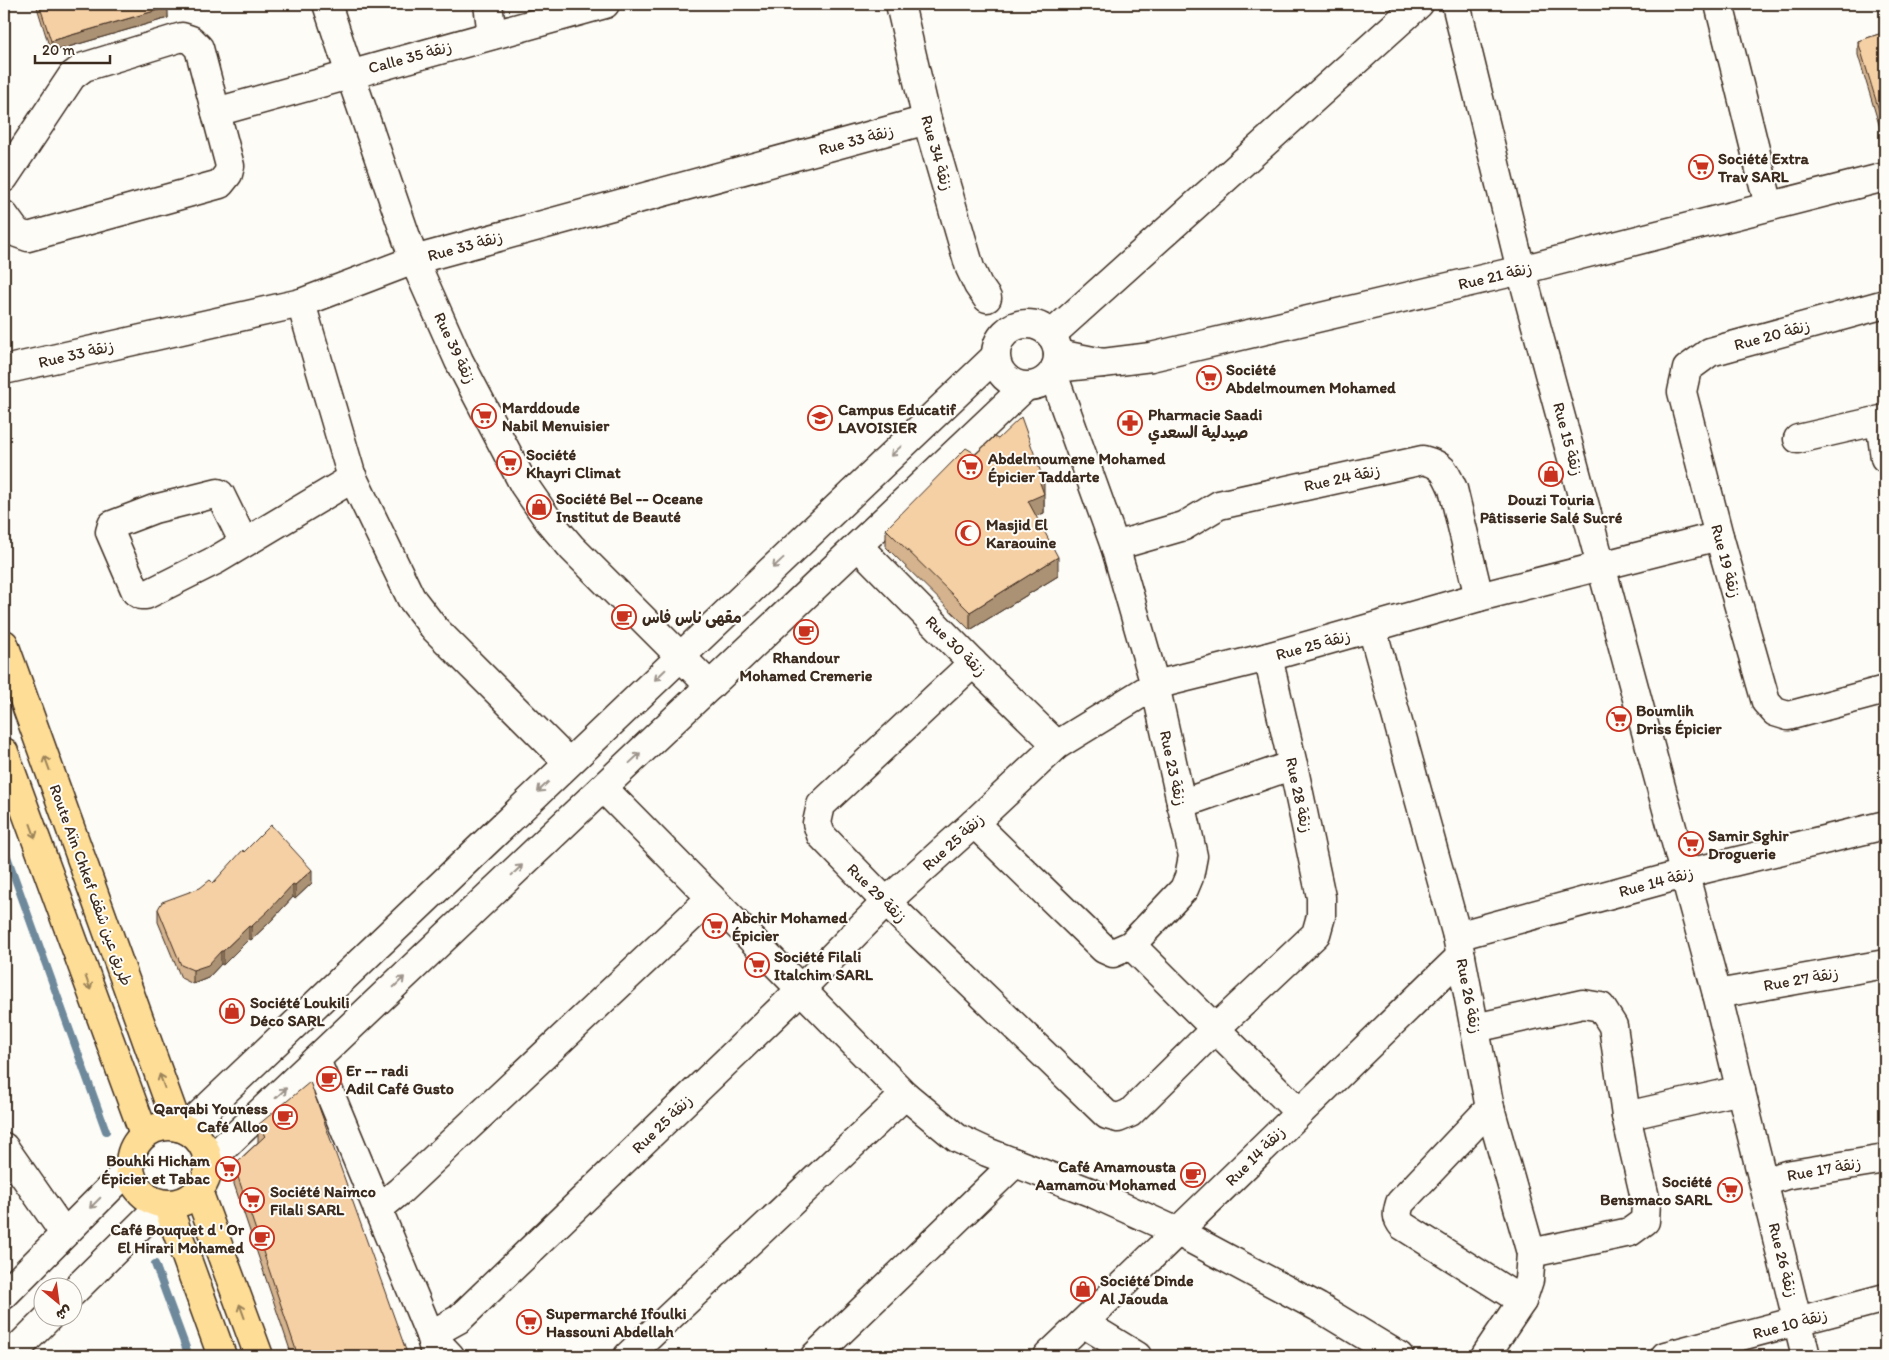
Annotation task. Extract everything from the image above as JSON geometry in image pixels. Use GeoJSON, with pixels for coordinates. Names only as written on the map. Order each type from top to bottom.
{"type":"FeatureCollection","features":[{"type":"Feature","properties":{"kind":"main road","name":"Route Aïn Chkef طريق عين شقف"},"geometry":{"type":"LineString","coordinates":[[4,644],[181,1128]]}},
{"type":"Feature","properties":{"kind":"main road"},"geometry":{"type":"LineString","coordinates":[[4,752],[144,1134]]}},
{"type":"Feature","properties":{"kind":"main road"},"geometry":{"type":"LineString","coordinates":[[165,1125],[181,1128],[193,1134],[202,1143],[207,1155],[205,1180],[198,1192],[188,1200],[176,1204],[164,1204],[150,1200],[133,1182],[129,1169],[130,1156],[135,1144],[144,1134],[155,1128],[165,1125]]}},
{"type":"Feature","properties":{"kind":"main road"},"geometry":{"type":"LineString","coordinates":[[198,1192],[258,1356]]}},
{"type":"Feature","properties":{"kind":"main road"},"geometry":{"type":"LineString","coordinates":[[164,1204],[222,1356]]}},
{"type":"Feature","properties":{"kind":"street","name":"Rue 39 زنقة"},"geometry":{"type":"LineString","coordinates":[[327,4],[414,260],[459,361],[524,485],[549,521],[572,548],[710,686]]}},
{"type":"Feature","properties":{"kind":"street"},"geometry":{"type":"LineString","coordinates":[[488,4],[492,35]]}},
{"type":"Feature","properties":{"kind":"street","name":"Calle 35 زنقة"},"geometry":{"type":"LineString","coordinates":[[216,112],[605,4]]}},
{"type":"Feature","properties":{"kind":"street","name":"Rue 34 زنقة"},"geometry":{"type":"LineString","coordinates":[[900,4],[927,120],[970,268],[1007,339]]}},
{"type":"Feature","properties":{"kind":"street"},"geometry":{"type":"LineString","coordinates":[[1007,339],[1000,371],[1006,379],[1025,387],[1045,381],[1054,358],[1419,4]]}},
{"type":"Feature","properties":{"kind":"street","name":"Rue 15 زنقة"},"geometry":{"type":"LineString","coordinates":[[1456,4],[1521,270],[1684,874]]}},
{"type":"Feature","properties":{"kind":"street"},"geometry":{"type":"LineString","coordinates":[[1719,4],[1769,206]]}},
{"type":"Feature","properties":{"kind":"street"},"geometry":{"type":"LineString","coordinates":[[4,178],[72,76],[84,67],[182,37],[191,40],[199,48],[230,166],[228,174],[220,184],[28,237],[17,232],[4,215]]}},
{"type":"Feature","properties":{"kind":"street","name":"Rue 33 زنقة"},"geometry":{"type":"LineString","coordinates":[[4,370],[302,303],[414,260],[927,120]]}},
{"type":"Feature","properties":{"kind":"street","name":"Rue 21 زنقة"},"geometry":{"type":"LineString","coordinates":[[1054,358],[1103,363],[1152,356],[1521,270],[1885,177]]}},
{"type":"Feature","properties":{"kind":"street"},"geometry":{"type":"LineString","coordinates":[[302,303],[353,478],[372,521],[411,598],[434,628],[568,762]]}},
{"type":"Feature","properties":{"kind":"street","name":"Rue 20 زنقة"},"geometry":{"type":"LineString","coordinates":[[1682,392],[1687,369],[1710,352],[1885,304]]}},
{"type":"Feature","properties":{"kind":"street"},"geometry":{"type":"LineString","coordinates":[[181,1128],[680,656],[1007,339],[1038,326],[1054,358]]}},
{"type":"Feature","properties":{"kind":"street","name":"Rue 23 زنقة"},"geometry":{"type":"LineString","coordinates":[[1054,358],[1115,546],[1155,685],[1193,856],[1189,877],[1184,889],[1131,945]]}},
{"type":"Feature","properties":{"kind":"street"},"geometry":{"type":"LineString","coordinates":[[207,1163],[1025,387]]}},
{"type":"Feature","properties":{"kind":"street","name":"Rue 19 زنقة"},"geometry":{"type":"LineString","coordinates":[[1682,392],[1719,536],[1766,702],[1775,712],[1788,716],[1885,690]]}},
{"type":"Feature","properties":{"kind":"street"},"geometry":{"type":"LineString","coordinates":[[1798,440],[1882,420],[1885,458]]}},
{"type":"Feature","properties":{"kind":"street","name":"Rue 24 زنقة"},"geometry":{"type":"LineString","coordinates":[[1115,546],[1184,526],[1219,505],[1424,460],[1441,468],[1446,473],[1453,488],[1479,598]]}},
{"type":"Feature","properties":{"kind":"street"},"geometry":{"type":"LineString","coordinates":[[244,543],[218,492],[154,509],[112,525],[110,528],[110,532],[136,592],[146,595],[208,564],[244,543],[353,478]]}},
{"type":"Feature","properties":{"kind":"street"},"geometry":{"type":"LineString","coordinates":[[1602,565],[1719,536]]}},
{"type":"Feature","properties":{"kind":"street","name":"Rue 30 زنقة"},"geometry":{"type":"LineString","coordinates":[[858,546],[1056,745]]}},
{"type":"Feature","properties":{"kind":"street","name":"Rue 25 زنقة"},"geometry":{"type":"LineString","coordinates":[[433,1346],[801,988],[886,902],[974,823],[1056,745],[1155,685],[1268,657],[1602,565]]}},
{"type":"Feature","properties":{"kind":"street","name":"Rue 26 زنقة"},"geometry":{"type":"LineString","coordinates":[[1372,628],[1459,946],[1490,1108],[1531,1252],[1529,1280],[1522,1301],[1485,1356]]}},
{"type":"Feature","properties":{"kind":"street","name":"Rue 28 زنقة"},"geometry":{"type":"LineString","coordinates":[[1214,1030],[1316,934],[1321,916],[1321,897],[1268,657]]}},
{"type":"Feature","properties":{"kind":"street","name":"Rue 29 زنقة"},"geometry":{"type":"LineString","coordinates":[[973,663],[821,805],[817,823],[821,835],[886,902],[1107,1115],[1118,1118],[1130,1113],[1214,1030]]}},
{"type":"Feature","properties":{"kind":"street"},"geometry":{"type":"LineString","coordinates":[[1181,804],[1293,765]]}},
{"type":"Feature","properties":{"kind":"street"},"geometry":{"type":"LineString","coordinates":[[603,788],[905,1095],[957,1138],[986,1152],[1090,1192],[1178,1232],[1318,1307],[1399,1356]]}},
{"type":"Feature","properties":{"kind":"street"},"geometry":{"type":"LineString","coordinates":[[974,823],[1104,949],[1113,953],[1131,945],[1214,1030],[1299,1112]]}},
{"type":"Feature","properties":{"kind":"street","name":"Rue 14 زنقة"},"geometry":{"type":"LineString","coordinates":[[1048,1356],[1178,1232],[1299,1112],[1459,946],[1684,874],[1885,826]]}},
{"type":"Feature","properties":{"kind":"street","name":"Rue 26 زنقة"},"geometry":{"type":"LineString","coordinates":[[1684,874],[1717,994],[1806,1356]]}},
{"type":"Feature","properties":{"kind":"street"},"geometry":{"type":"LineString","coordinates":[[378,1209],[400,1191],[711,898]]}},
{"type":"Feature","properties":{"kind":"street","name":"Rue 27 زنقة"},"geometry":{"type":"LineString","coordinates":[[1717,994],[1885,964]]}},
{"type":"Feature","properties":{"kind":"street"},"geometry":{"type":"LineString","coordinates":[[1475,1028],[1583,1004],[1601,1007],[1613,1026],[1626,1116],[1646,1202],[1645,1221],[1630,1232],[1531,1252]]}},
{"type":"Feature","properties":{"kind":"street"},"geometry":{"type":"LineString","coordinates":[[316,1060],[433,1346],[450,1356]]}},
{"type":"Feature","properties":{"kind":"street"},"geometry":{"type":"LineString","coordinates":[[1626,1116],[1741,1090]]}},
{"type":"Feature","properties":{"kind":"street"},"geometry":{"type":"LineString","coordinates":[[628,1356],[905,1095]]}},
{"type":"Feature","properties":{"kind":"street"},"geometry":{"type":"LineString","coordinates":[[1490,1108],[1400,1203],[1397,1213],[1398,1220],[1403,1226],[1522,1301]]}},
{"type":"Feature","properties":{"kind":"street"},"geometry":{"type":"LineString","coordinates":[[4,1147],[64,1233]]}},
{"type":"Feature","properties":{"kind":"street","name":"Rue 17 زنقة"},"geometry":{"type":"LineString","coordinates":[[1764,1182],[1786,1176],[1885,1158]]}},
{"type":"Feature","properties":{"kind":"street"},"geometry":{"type":"LineString","coordinates":[[816,1356],[1015,1163]]}},
{"type":"Feature","properties":{"kind":"street"},"geometry":{"type":"LineString","coordinates":[[4,1295],[129,1169]]}},
{"type":"Feature","properties":{"kind":"street"},"geometry":{"type":"LineString","coordinates":[[82,1283],[164,1204]]}},
{"type":"Feature","properties":{"kind":"street","name":"Rue 10 زنقة"},"geometry":{"type":"LineString","coordinates":[[1665,1356],[1885,1298]]}},
{"type":"Feature","properties":{"kind":"street"},"geometry":{"type":"LineString","coordinates":[[1083,1323],[1137,1356]]}},
{"type":"Feature","properties":{"kind":"street"},"geometry":{"type":"LineString","coordinates":[[10,1356],[38,1328]]}},
{"type":"Feature","properties":{"kind":"building"},"geometry":{"type":"Polygon","coordinates":[[[39,4],[167,4],[168,7],[51,41],[39,4]]]}},
{"type":"Feature","properties":{"kind":"building"},"geometry":{"type":"Polygon","coordinates":[[[1885,32],[1885,116],[1881,117],[1858,41],[1885,32]]]}},
{"type":"Feature","properties":{"kind":"building","name":"Masjid El Karaouine"},"geometry":{"type":"Polygon","coordinates":[[[1021,417],[1044,481],[1040,483],[1044,494],[1028,501],[1058,557],[970,612],[886,529],[966,448],[976,454],[994,437],[998,439],[1021,417]]]}},
{"type":"Feature","properties":{"kind":"building"},"geometry":{"type":"Polygon","coordinates":[[[271,825],[312,870],[295,885],[293,884],[269,910],[221,951],[208,965],[193,970],[181,965],[158,909],[162,902],[200,888],[210,880],[213,883],[243,850],[244,852],[271,825]]]}},
{"type":"Feature","properties":{"kind":"building"},"geometry":{"type":"Polygon","coordinates":[[[310,1082],[408,1356],[298,1356],[234,1165],[265,1136],[258,1125],[310,1082]]]}},
{"type":"Feature","properties":{"kind":"waterway"},"geometry":{"type":"LineString","coordinates":[[4,848],[106,1131]]}},
{"type":"Feature","properties":{"kind":"waterway"},"geometry":{"type":"LineString","coordinates":[[155,1264],[189,1356]]}},
{"type":"Feature","properties":{"kind":"place","name":"Société Extra Trav SARL"},"geometry":{"type":"Point","coordinates":[1701,167]}},
{"type":"Feature","properties":{"kind":"place","name":"Société Abdelmoumen Mohamed"},"geometry":{"type":"Point","coordinates":[1209,378]}},
{"type":"Feature","properties":{"kind":"place","name":"Marddoude Nabil Menuisier"},"geometry":{"type":"Point","coordinates":[484,416]}},
{"type":"Feature","properties":{"kind":"place","name":"Campus Educatif LAVOISIER"},"geometry":{"type":"Point","coordinates":[820,418]}},
{"type":"Feature","properties":{"kind":"place","name":"Pharmacie Saadi صيدلية السعدي"},"geometry":{"type":"Point","coordinates":[1130,423]}},
{"type":"Feature","properties":{"kind":"place","name":"Société Khayri Climat"},"geometry":{"type":"Point","coordinates":[509,463]}},
{"type":"Feature","properties":{"kind":"place","name":"Abdelmoumene Mohamed Épicier Taddarte"},"geometry":{"type":"Point","coordinates":[970,467]}},
{"type":"Feature","properties":{"kind":"place","name":"Douzi Touria Pâtisserie Salé Sucré"},"geometry":{"type":"Point","coordinates":[1551,474]}},
{"type":"Feature","properties":{"kind":"place","name":"Société Bel -- Oceane Institut de Beauté"},"geometry":{"type":"Point","coordinates":[539,507]}},
{"type":"Feature","properties":{"kind":"place","name":"Masjid El Karaouine"},"geometry":{"type":"Point","coordinates":[968,533]}},
{"type":"Feature","properties":{"kind":"place","name":"مقهى ناس فاس"},"geometry":{"type":"Point","coordinates":[624,617]}},
{"type":"Feature","properties":{"kind":"place","name":"Rhandour Mohamed Cremerie"},"geometry":{"type":"Point","coordinates":[806,632]}},
{"type":"Feature","properties":{"kind":"place","name":"Boumlih Driss Épicier"},"geometry":{"type":"Point","coordinates":[1619,719]}},
{"type":"Feature","properties":{"kind":"place","name":"Samir Sghir Droguerie"},"geometry":{"type":"Point","coordinates":[1691,844]}},
{"type":"Feature","properties":{"kind":"place","name":"Abchir Mohamed Épicier"},"geometry":{"type":"Point","coordinates":[715,926]}},
{"type":"Feature","properties":{"kind":"place","name":"Société Filali Italchim SARL"},"geometry":{"type":"Point","coordinates":[757,965]}},
{"type":"Feature","properties":{"kind":"place","name":"Société Loukili Déco SARL"},"geometry":{"type":"Point","coordinates":[232,1011]}},
{"type":"Feature","properties":{"kind":"place","name":"Er -- radi Adil Café Gusto"},"geometry":{"type":"Point","coordinates":[329,1079]}},
{"type":"Feature","properties":{"kind":"place","name":"Qarqabi Youness Café Alloo"},"geometry":{"type":"Point","coordinates":[285,1117]}},
{"type":"Feature","properties":{"kind":"place","name":"Bouhki Hicham Épicier et Tabac"},"geometry":{"type":"Point","coordinates":[228,1169]}},
{"type":"Feature","properties":{"kind":"place","name":"Café Amamousta Aamamou Mohamed"},"geometry":{"type":"Point","coordinates":[1193,1175]}},
{"type":"Feature","properties":{"kind":"place","name":"Société Bensmaco SARL"},"geometry":{"type":"Point","coordinates":[1730,1190]}},
{"type":"Feature","properties":{"kind":"place","name":"Société Naimco Filali SARL"},"geometry":{"type":"Point","coordinates":[252,1200]}},
{"type":"Feature","properties":{"kind":"place","name":"Café Bouquet d ' Or El Hirari Mohamed"},"geometry":{"type":"Point","coordinates":[262,1238]}},
{"type":"Feature","properties":{"kind":"place","name":"Société Dinde Al Jaouda"},"geometry":{"type":"Point","coordinates":[1083,1289]}},
{"type":"Feature","properties":{"kind":"place","name":"Supermarché Ifoulki Hassouni Abdellah"},"geometry":{"type":"Point","coordinates":[529,1322]}}]}
